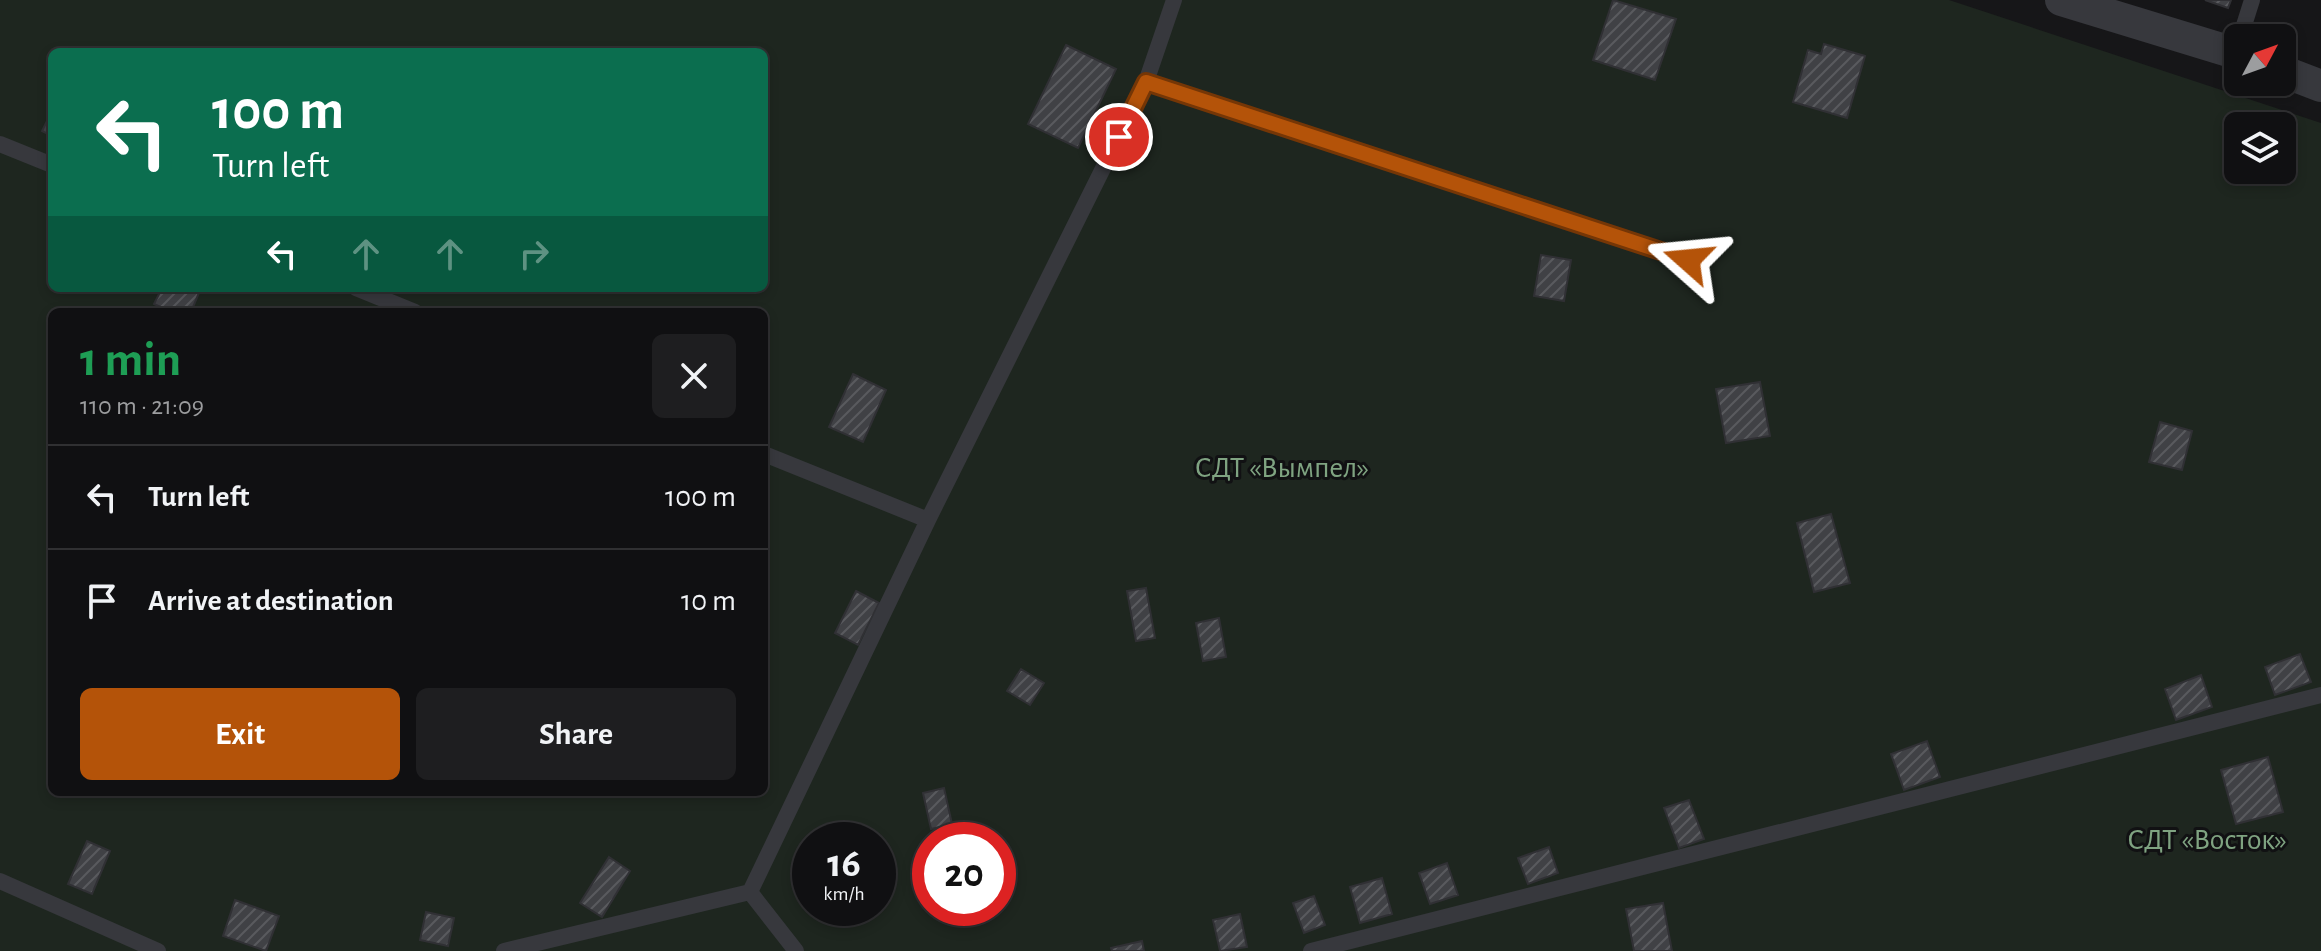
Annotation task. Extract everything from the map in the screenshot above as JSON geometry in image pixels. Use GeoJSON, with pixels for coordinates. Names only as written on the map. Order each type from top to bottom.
{"type":"FeatureCollection","features":[{"type":"Feature","properties":{"kind":"street"},"geometry":{"type":"LineString","coordinates":[[2061,0],[2099,6],[2224,44]]}},
{"type":"Feature","properties":{"kind":"street"},"geometry":{"type":"LineString","coordinates":[[2296,76],[2321,86]]}},
{"type":"Feature","properties":{"kind":"lane"},"geometry":{"type":"LineString","coordinates":[[750,892],[928,520],[1146,82],[1174,0]]}},
{"type":"Feature","properties":{"kind":"lane"},"geometry":{"type":"LineString","coordinates":[[2245,24],[2252,0]]}},
{"type":"Feature","properties":{"kind":"lane"},"geometry":{"type":"LineString","coordinates":[[1146,82],[1688,260]]}},
{"type":"Feature","properties":{"kind":"lane"},"geometry":{"type":"LineString","coordinates":[[0,144],[48,163]]}},
{"type":"Feature","properties":{"kind":"lane"},"geometry":{"type":"LineString","coordinates":[[366,292],[405,308]]}},
{"type":"Feature","properties":{"kind":"lane"},"geometry":{"type":"LineString","coordinates":[[768,456],[928,520]]}},
{"type":"Feature","properties":{"kind":"lane"},"geometry":{"type":"LineString","coordinates":[[1311,951],[2321,695]]}},
{"type":"Feature","properties":{"kind":"lane"},"geometry":{"type":"LineString","coordinates":[[0,881],[157,951]]}},
{"type":"Feature","properties":{"kind":"lane"},"geometry":{"type":"LineString","coordinates":[[504,951],[750,892]]}},
{"type":"Feature","properties":{"kind":"lane"},"geometry":{"type":"LineString","coordinates":[[750,892],[796,951]]}},
{"type":"Feature","properties":{"kind":"green space","name":"СДТ «Вымпел»"},"geometry":{"type":"Polygon","coordinates":[[[0,0],[1949,0],[2224,91],[2224,96],[2239,96],[2288,112],[2224,112],[2224,184],[2296,184],[2296,115],[2321,123],[2321,951],[0,951],[0,0]]]}},
{"type":"Feature","properties":{"kind":"building"},"geometry":{"type":"Polygon","coordinates":[[[1613,0],[1676,19],[1655,80],[1593,60],[1613,0]]]}},
{"type":"Feature","properties":{"kind":"building"},"geometry":{"type":"Polygon","coordinates":[[[2205,0],[2231,0],[2228,8],[2205,0]]]}},
{"type":"Feature","properties":{"kind":"building"},"geometry":{"type":"Polygon","coordinates":[[[1824,44],[1865,56],[1847,118],[1793,102],[1808,50],[1821,54],[1824,44]]]}},
{"type":"Feature","properties":{"kind":"building"},"geometry":{"type":"Polygon","coordinates":[[[1066,45],[1116,69],[1078,148],[1028,124],[1066,45]]]}},
{"type":"Feature","properties":{"kind":"building"},"geometry":{"type":"Polygon","coordinates":[[[48,119],[48,134],[42,131],[48,119]]]}},
{"type":"Feature","properties":{"kind":"building"},"geometry":{"type":"Polygon","coordinates":[[[1541,255],[1571,260],[1564,301],[1534,296],[1541,255]]]}},
{"type":"Feature","properties":{"kind":"building"},"geometry":{"type":"Polygon","coordinates":[[[160,292],[199,292],[193,308],[163,308],[154,304],[160,292]]]}},
{"type":"Feature","properties":{"kind":"building"},"geometry":{"type":"Polygon","coordinates":[[[853,374],[886,390],[863,442],[829,427],[853,374]]]}},
{"type":"Feature","properties":{"kind":"building"},"geometry":{"type":"Polygon","coordinates":[[[1760,382],[1770,436],[1726,443],[1716,389],[1760,382]]]}},
{"type":"Feature","properties":{"kind":"building"},"geometry":{"type":"Polygon","coordinates":[[[2160,422],[2192,431],[2182,470],[2149,462],[2160,422]]]}},
{"type":"Feature","properties":{"kind":"building"},"geometry":{"type":"Polygon","coordinates":[[[1831,514],[1850,583],[1814,592],[1797,523],[1831,514]]]}},
{"type":"Feature","properties":{"kind":"building"},"geometry":{"type":"Polygon","coordinates":[[[1146,588],[1155,638],[1136,641],[1127,591],[1146,588]]]}},
{"type":"Feature","properties":{"kind":"building"},"geometry":{"type":"Polygon","coordinates":[[[856,591],[879,603],[858,645],[835,633],[856,591]]]}},
{"type":"Feature","properties":{"kind":"building"},"geometry":{"type":"Polygon","coordinates":[[[1219,618],[1226,657],[1203,661],[1196,623],[1219,618]]]}},
{"type":"Feature","properties":{"kind":"building"},"geometry":{"type":"Polygon","coordinates":[[[2300,654],[2311,682],[2275,695],[2265,667],[2300,654]]]}},
{"type":"Feature","properties":{"kind":"building"},"geometry":{"type":"Polygon","coordinates":[[[1021,669],[1044,683],[1030,705],[1007,691],[1021,669]]]}},
{"type":"Feature","properties":{"kind":"building"},"geometry":{"type":"Polygon","coordinates":[[[2201,675],[2212,707],[2176,720],[2165,689],[2201,675]]]}},
{"type":"Feature","properties":{"kind":"building"},"geometry":{"type":"Polygon","coordinates":[[[1927,741],[1940,777],[1904,790],[1891,754],[1927,741]]]}},
{"type":"Feature","properties":{"kind":"building"},"geometry":{"type":"Polygon","coordinates":[[[2268,757],[2283,812],[2236,824],[2221,770],[2268,757]]]}},
{"type":"Feature","properties":{"kind":"building"},"geometry":{"type":"Polygon","coordinates":[[[944,788],[952,822],[929,822],[923,793],[944,788]]]}},
{"type":"Feature","properties":{"kind":"building"},"geometry":{"type":"Polygon","coordinates":[[[1689,800],[1704,839],[1679,848],[1664,808],[1689,800]]]}},
{"type":"Feature","properties":{"kind":"building"},"geometry":{"type":"Polygon","coordinates":[[[87,841],[110,851],[92,894],[68,884],[87,841]]]}},
{"type":"Feature","properties":{"kind":"building"},"geometry":{"type":"Polygon","coordinates":[[[1549,847],[1558,873],[1528,884],[1518,858],[1549,847]]]}},
{"type":"Feature","properties":{"kind":"building"},"geometry":{"type":"Polygon","coordinates":[[[609,857],[630,871],[602,917],[580,903],[609,857]]]}},
{"type":"Feature","properties":{"kind":"building"},"geometry":{"type":"Polygon","coordinates":[[[1447,863],[1458,895],[1430,904],[1419,873],[1447,863]]]}},
{"type":"Feature","properties":{"kind":"building"},"geometry":{"type":"Polygon","coordinates":[[[1382,878],[1392,914],[1360,923],[1350,887],[1382,878]]]}},
{"type":"Feature","properties":{"kind":"building"},"geometry":{"type":"Polygon","coordinates":[[[1314,896],[1325,925],[1304,933],[1293,903],[1314,896]]]}},
{"type":"Feature","properties":{"kind":"building"},"geometry":{"type":"Polygon","coordinates":[[[235,900],[279,916],[266,951],[223,936],[235,900]]]}},
{"type":"Feature","properties":{"kind":"building"},"geometry":{"type":"Polygon","coordinates":[[[1663,903],[1672,951],[1634,951],[1626,909],[1663,903]]]}},
{"type":"Feature","properties":{"kind":"building"},"geometry":{"type":"Polygon","coordinates":[[[426,912],[454,918],[448,946],[420,940],[426,912]]]}},
{"type":"Feature","properties":{"kind":"building"},"geometry":{"type":"Polygon","coordinates":[[[1240,914],[1247,947],[1220,951],[1213,920],[1240,914]]]}},
{"type":"Feature","properties":{"kind":"building"},"geometry":{"type":"Polygon","coordinates":[[[1142,941],[1144,951],[1112,951],[1111,948],[1142,941]]]}},
{"type":"Feature","properties":{"kind":"route"},"geometry":{"type":"LineString","coordinates":[[1119,137],[1146,82],[1688,260]]}},
{"type":"Feature","properties":{"kind":"park label","name":"СДТ «Восток»"},"geometry":{"type":"Point","coordinates":[2207,840]}}]}
